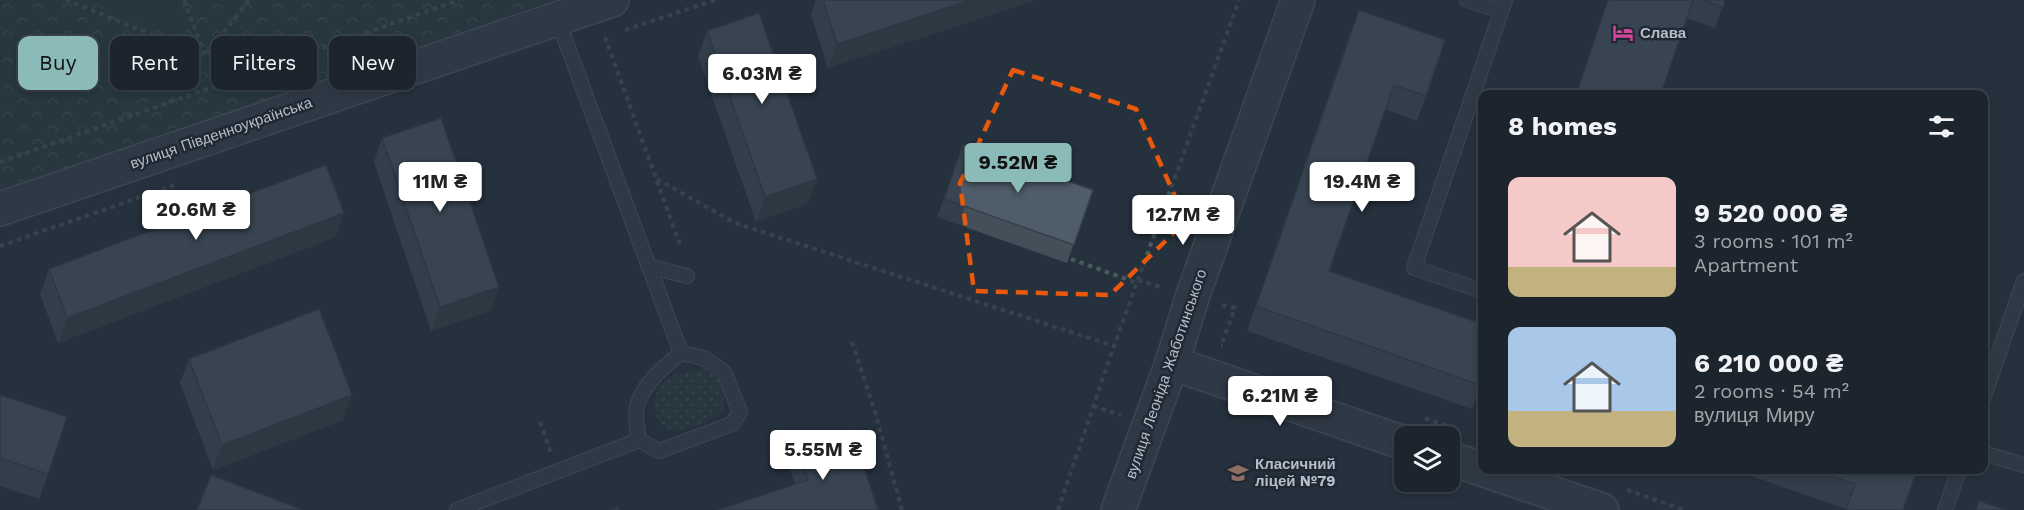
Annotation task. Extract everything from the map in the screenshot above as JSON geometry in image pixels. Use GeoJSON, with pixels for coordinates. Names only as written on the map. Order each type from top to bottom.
{"type":"FeatureCollection","features":[{"type":"Feature","properties":{"kind":"street","name":"вулиця Південноукраїнська"},"geometry":{"type":"LineString","coordinates":[[0,209],[612,0]]}},
{"type":"Feature","properties":{"kind":"street","name":"вулиця Леоніда Жаботинського"},"geometry":{"type":"LineString","coordinates":[[1118,510],[1172,363],[1192,298],[1298,0]]}},
{"type":"Feature","properties":{"kind":"street"},"geometry":{"type":"LineString","coordinates":[[1172,363],[1399,426]]}},
{"type":"Feature","properties":{"kind":"street"},"geometry":{"type":"LineString","coordinates":[[1460,451],[1478,465]]}},
{"type":"Feature","properties":{"kind":"street"},"geometry":{"type":"LineString","coordinates":[[1496,474],[1602,510]]}},
{"type":"Feature","properties":{"kind":"lane"},"geometry":{"type":"LineString","coordinates":[[1467,0],[1503,5],[1414,268],[1478,290]]}},
{"type":"Feature","properties":{"kind":"lane"},"geometry":{"type":"LineString","coordinates":[[557,18],[681,353]]}},
{"type":"Feature","properties":{"kind":"lane"},"geometry":{"type":"LineString","coordinates":[[648,266],[687,276]]}},
{"type":"Feature","properties":{"kind":"lane"},"geometry":{"type":"LineString","coordinates":[[1988,387],[2019,311],[2024,281]]}},
{"type":"Feature","properties":{"kind":"lane"},"geometry":{"type":"LineString","coordinates":[[681,353],[704,358],[724,372],[740,412],[732,424],[659,451],[639,440],[636,413],[643,393],[659,370],[681,353]]}},
{"type":"Feature","properties":{"kind":"lane"},"geometry":{"type":"LineString","coordinates":[[458,510],[639,440]]}},
{"type":"Feature","properties":{"kind":"lane"},"geometry":{"type":"LineString","coordinates":[[1988,454],[2024,465]]}},
{"type":"Feature","properties":{"kind":"lane"},"geometry":{"type":"LineString","coordinates":[[1945,510],[1958,474]]}},
{"type":"Feature","properties":{"kind":"path"},"geometry":{"type":"LineString","coordinates":[[66,0],[205,56]]}},
{"type":"Feature","properties":{"kind":"path"},"geometry":{"type":"LineString","coordinates":[[184,0],[205,56]]}},
{"type":"Feature","properties":{"kind":"path"},"geometry":{"type":"LineString","coordinates":[[205,56],[249,0]]}},
{"type":"Feature","properties":{"kind":"path"},"geometry":{"type":"LineString","coordinates":[[0,162],[459,0]]}},
{"type":"Feature","properties":{"kind":"path"},"geometry":{"type":"LineString","coordinates":[[616,33],[715,0]]}},
{"type":"Feature","properties":{"kind":"path"},"geometry":{"type":"LineString","coordinates":[[1058,510],[1114,346],[1239,0]]}},
{"type":"Feature","properties":{"kind":"path"},"geometry":{"type":"LineString","coordinates":[[605,37],[680,245]]}},
{"type":"Feature","properties":{"kind":"path"},"geometry":{"type":"LineString","coordinates":[[657,179],[735,224],[1114,346]]}},
{"type":"Feature","properties":{"kind":"path"},"geometry":{"type":"LineString","coordinates":[[0,246],[178,184]]}},
{"type":"Feature","properties":{"kind":"path"},"geometry":{"type":"LineString","coordinates":[[1071,259],[1192,298],[1235,308],[1221,346],[1232,350]]}},
{"type":"Feature","properties":{"kind":"path"},"geometry":{"type":"LineString","coordinates":[[852,342],[875,412],[902,510]]}},
{"type":"Feature","properties":{"kind":"path"},"geometry":{"type":"LineString","coordinates":[[1094,406],[1149,424]]}},
{"type":"Feature","properties":{"kind":"path"},"geometry":{"type":"LineString","coordinates":[[540,422],[557,472]]}},
{"type":"Feature","properties":{"kind":"highlighted area"},"geometry":{"type":"Polygon","coordinates":[[[1013,70],[1136,109],[1186,221],[1110,295],[974,291],[960,183],[1013,70]]]}},
{"type":"Feature","properties":{"kind":"green space"},"geometry":{"type":"Polygon","coordinates":[[[0,0],[552,0],[416,48],[416,36],[329,36],[329,78],[317,83],[317,36],[211,36],[211,90],[296,90],[0,194],[0,0]]]}},
{"type":"Feature","properties":{"kind":"green space"},"geometry":{"type":"Polygon","coordinates":[[[87,0],[173,0],[187,36],[179,36],[87,0]]]}},
{"type":"Feature","properties":{"kind":"green space"},"geometry":{"type":"Polygon","coordinates":[[[706,369],[722,386],[724,409],[699,425],[669,430],[660,421],[655,410],[655,399],[659,389],[665,381],[674,376],[706,369]]]}},
{"type":"Feature","properties":{"kind":"building"},"geometry":{"type":"Polygon","coordinates":[[[823,0],[970,0],[837,44],[823,0]]]}},
{"type":"Feature","properties":{"kind":"building"},"geometry":{"type":"Polygon","coordinates":[[[1608,0],[1693,0],[1662,90],[1578,89],[1608,0]]]}},
{"type":"Feature","properties":{"kind":"building"},"geometry":{"type":"Polygon","coordinates":[[[1702,0],[1725,0],[1723,7],[1702,0]]]}},
{"type":"Feature","properties":{"kind":"building"},"geometry":{"type":"Polygon","coordinates":[[[1359,10],[1445,40],[1426,96],[1394,85],[1329,271],[1478,323],[1478,384],[1256,306],[1359,10]]]}},
{"type":"Feature","properties":{"kind":"building"},"geometry":{"type":"Polygon","coordinates":[[[759,13],[817,179],[765,197],[707,31],[759,13]]]}},
{"type":"Feature","properties":{"kind":"building"},"geometry":{"type":"Polygon","coordinates":[[[441,118],[499,287],[440,307],[382,138],[441,118]]]}},
{"type":"Feature","properties":{"kind":"building"},"geometry":{"type":"Polygon","coordinates":[[[963,144],[1093,190],[1074,245],[944,199],[963,144]]]}},
{"type":"Feature","properties":{"kind":"building"},"geometry":{"type":"Polygon","coordinates":[[[326,165],[344,213],[67,318],[49,269],[326,165]]]}},
{"type":"Feature","properties":{"kind":"building"},"geometry":{"type":"Polygon","coordinates":[[[319,309],[352,395],[222,445],[189,359],[319,309]]]}},
{"type":"Feature","properties":{"kind":"building"},"geometry":{"type":"Polygon","coordinates":[[[0,395],[67,417],[48,474],[0,458],[0,395]]]}},
{"type":"Feature","properties":{"kind":"building"},"geometry":{"type":"Polygon","coordinates":[[[852,430],[878,510],[718,510],[808,480],[798,448],[852,430]]]}},
{"type":"Feature","properties":{"kind":"building"},"geometry":{"type":"Polygon","coordinates":[[[1825,474],[1916,474],[1903,510],[1846,510],[1855,484],[1825,474]]]}},
{"type":"Feature","properties":{"kind":"building"},"geometry":{"type":"Polygon","coordinates":[[[211,475],[303,510],[197,510],[211,475]]]}},
{"type":"Feature","properties":{"kind":"building"},"geometry":{"type":"Polygon","coordinates":[[[1979,501],[2006,510],[1976,510],[1979,501]]]}},
{"type":"Feature","properties":{"kind":"place","name":"Слава"},"geometry":{"type":"Point","coordinates":[1623,33]}},
{"type":"Feature","properties":{"kind":"place","name":"Класичний ліцей №79"},"geometry":{"type":"Point","coordinates":[1238,473]}}]}
